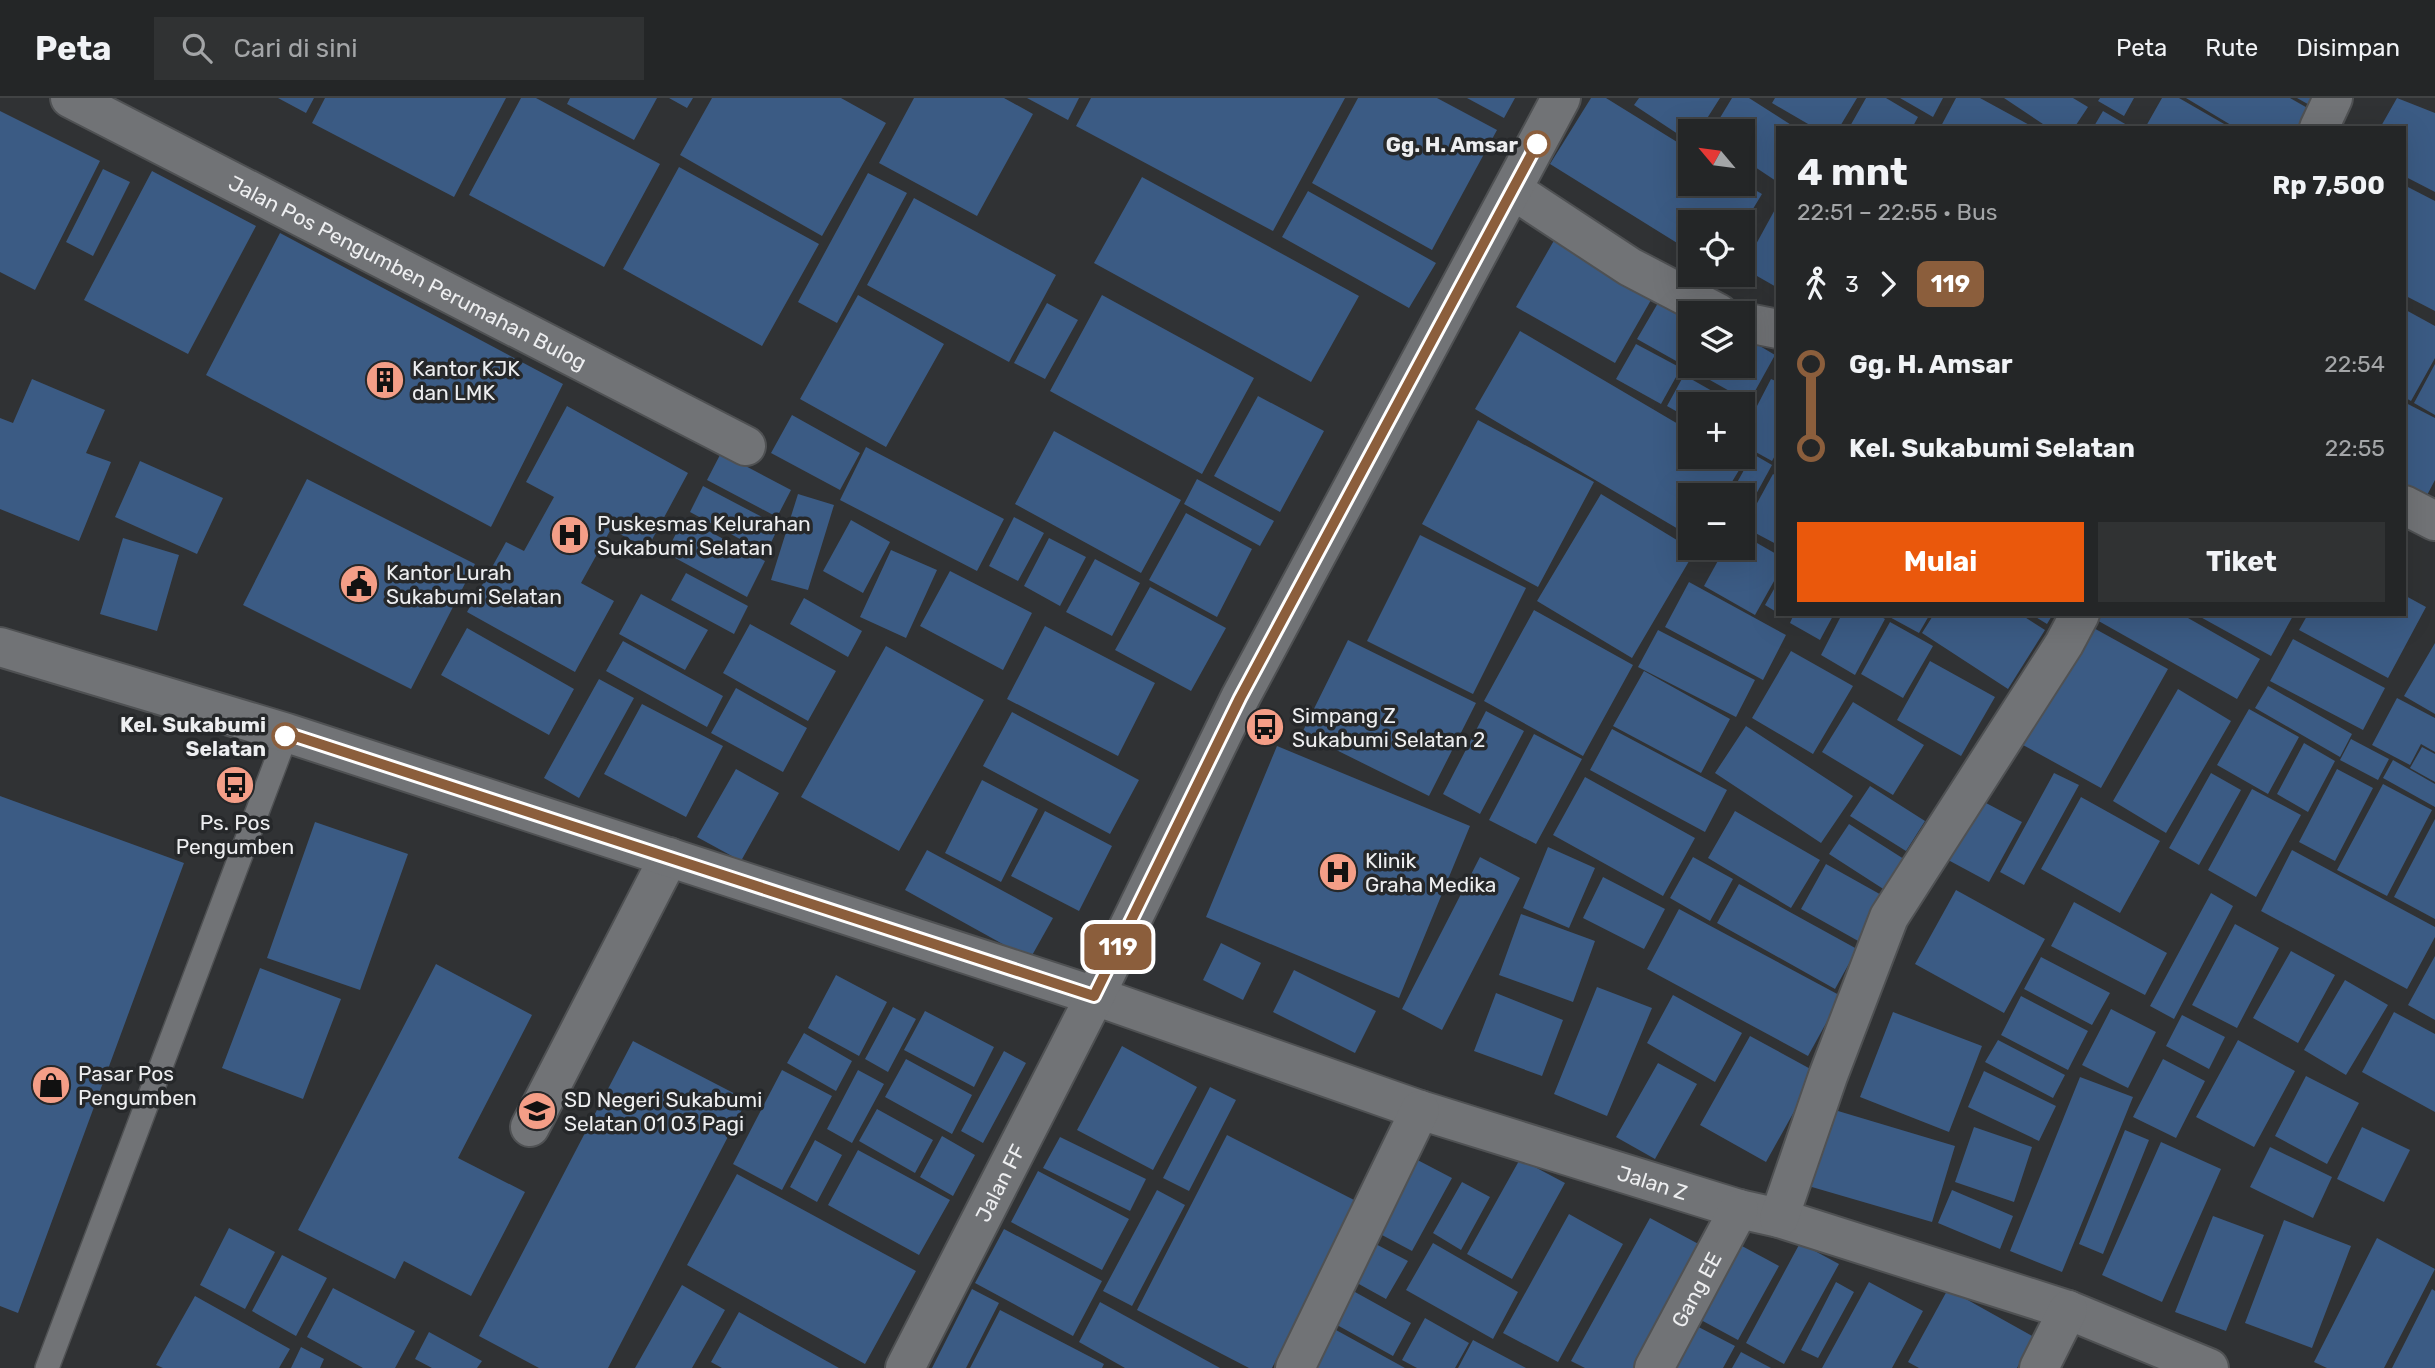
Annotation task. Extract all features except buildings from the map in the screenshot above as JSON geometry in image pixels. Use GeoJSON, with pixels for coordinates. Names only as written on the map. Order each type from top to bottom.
{"type":"FeatureCollection","features":[{"type":"Feature","properties":{"kind":"street","name":"Jalan Pos Pengumben Perumahan Bulog"},"geometry":{"type":"LineString","coordinates":[[70,98],[746,446]]}},
{"type":"Feature","properties":{"kind":"street","name":"Jalan FF"},"geometry":{"type":"LineString","coordinates":[[905,1368],[1094,996],[1240,698],[1561,98]]}},
{"type":"Feature","properties":{"kind":"street"},"geometry":{"type":"LineString","coordinates":[[2320,126],[2333,98]]}},
{"type":"Feature","properties":{"kind":"street"},"geometry":{"type":"LineString","coordinates":[[1513,190],[1630,267],[1695,301]]}},
{"type":"Feature","properties":{"kind":"street"},"geometry":{"type":"LineString","coordinates":[[1755,324],[1776,329]]}},
{"type":"Feature","properties":{"kind":"street"},"geometry":{"type":"LineString","coordinates":[[2406,506],[2435,521]]}},
{"type":"Feature","properties":{"kind":"street"},"geometry":{"type":"LineString","coordinates":[[1779,1217],[1828,1076],[1889,917],[2064,644],[2079,616]]}},
{"type":"Feature","properties":{"kind":"street","name":"Jalan Z"},"geometry":{"type":"LineString","coordinates":[[0,647],[286,733],[668,857],[1094,996],[1420,1110],[1739,1209],[1779,1217],[2068,1310],[2209,1368]]}},
{"type":"Feature","properties":{"kind":"street"},"geometry":{"type":"LineString","coordinates":[[530,1127],[668,857]]}},
{"type":"Feature","properties":{"kind":"street"},"geometry":{"type":"LineString","coordinates":[[1295,1368],[1420,1110]]}},
{"type":"Feature","properties":{"kind":"street","name":"Gang EE"},"geometry":{"type":"LineString","coordinates":[[1654,1368],[1739,1209]]}},
{"type":"Feature","properties":{"kind":"street"},"geometry":{"type":"LineString","coordinates":[[2039,1368],[2068,1310]]}},
{"type":"Feature","properties":{"kind":"lane"},"geometry":{"type":"LineString","coordinates":[[47,1368],[286,733]]}},
{"type":"Feature","properties":{"kind":"bus line","name":"119"},"geometry":{"type":"LineString","coordinates":[[285,736],[286,733],[1094,996],[1240,698],[1537,144]]}},
{"type":"Feature","properties":{"kind":"place","name":"Gg. H. Amsar"},"geometry":{"type":"Point","coordinates":[1537,144]}},
{"type":"Feature","properties":{"kind":"place","name":"Kantor KJK dan LMK"},"geometry":{"type":"Point","coordinates":[385,380]}},
{"type":"Feature","properties":{"kind":"place","name":"Puskesmas Kelurahan Sukabumi Selatan"},"geometry":{"type":"Point","coordinates":[570,535]}},
{"type":"Feature","properties":{"kind":"place","name":"Kantor Lurah Sukabumi Selatan"},"geometry":{"type":"Point","coordinates":[359,584]}},
{"type":"Feature","properties":{"kind":"place","name":"Simpang Z Sukabumi Selatan 2"},"geometry":{"type":"Point","coordinates":[1265,727]}},
{"type":"Feature","properties":{"kind":"place","name":"Kel. Sukabumi Selatan"},"geometry":{"type":"Point","coordinates":[285,736]}},
{"type":"Feature","properties":{"kind":"place","name":"Ps. Pos Pengumben"},"geometry":{"type":"Point","coordinates":[235,785]}},
{"type":"Feature","properties":{"kind":"place","name":"Klinik Graha Medika"},"geometry":{"type":"Point","coordinates":[1338,872]}},
{"type":"Feature","properties":{"kind":"place","name":"Pasar Pos Pengumben"},"geometry":{"type":"Point","coordinates":[51,1085]}},
{"type":"Feature","properties":{"kind":"place","name":"SD Negeri Sukabumi Selatan 01 03 Pagi"},"geometry":{"type":"Point","coordinates":[537,1111]}}]}
